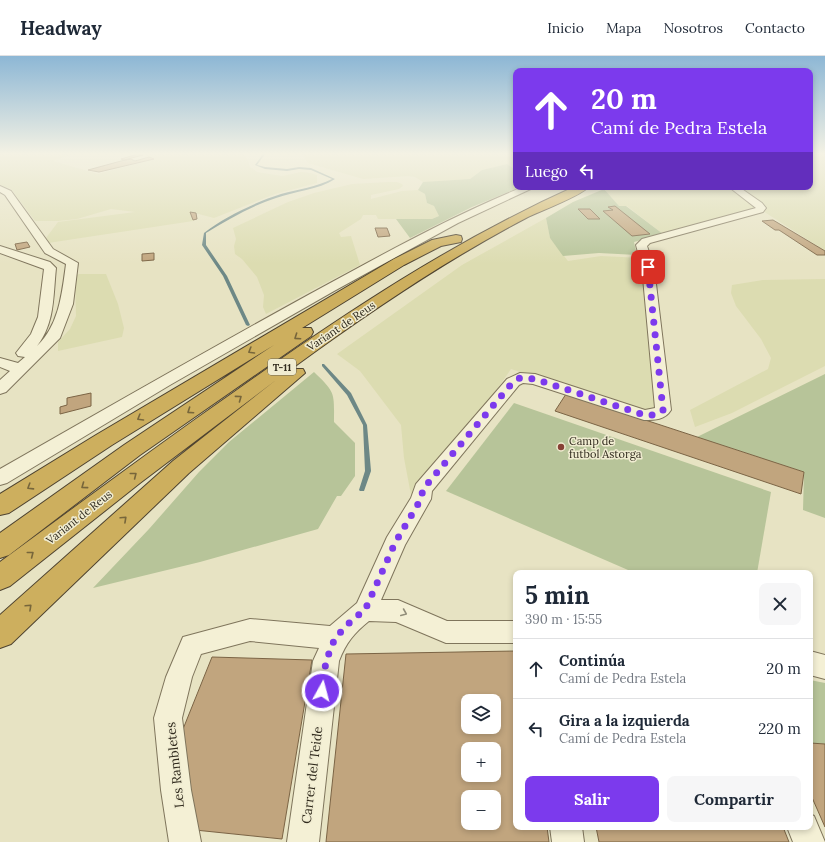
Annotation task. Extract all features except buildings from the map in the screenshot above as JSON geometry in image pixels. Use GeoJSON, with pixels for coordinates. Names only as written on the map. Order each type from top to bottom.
{"type":"FeatureCollection","features":[{"type":"Feature","properties":{"kind":"highway","name":"Variant de Reus"},"geometry":{"type":"LineString","coordinates":[[0,547],[132,450],[317,324],[410,265],[456,239],[523,204],[555,190]]}},
{"type":"Feature","properties":{"kind":"highway","name":"Variant de Reus"},"geometry":{"type":"LineString","coordinates":[[0,578],[155,458],[333,330],[484,234],[536,207],[576,190]]}},
{"type":"Feature","properties":{"kind":"highway"},"geometry":{"type":"LineString","coordinates":[[0,634],[181,467],[345,334],[435,272],[536,207]]}},
{"type":"Feature","properties":{"kind":"highway"},"geometry":{"type":"LineString","coordinates":[[0,506],[118,432],[399,262],[437,243],[456,239]]}},
{"type":"Feature","properties":{"kind":"street"},"geometry":{"type":"LineString","coordinates":[[1,190],[8,194],[49,252],[72,263],[67,304],[53,338],[11,365]]}},
{"type":"Feature","properties":{"kind":"street"},"geometry":{"type":"LineString","coordinates":[[0,478],[235,341],[447,224],[524,190]]}},
{"type":"Feature","properties":{"kind":"street","name":"Carrer del Teide"},"geometry":{"type":"LineString","coordinates":[[304,842],[326,661],[351,623],[421,499],[423,489],[513,382],[520,378],[535,379],[644,415],[656,415],[663,410],[648,267],[641,245],[646,241],[760,210],[761,208],[759,205],[737,190]]}},
{"type":"Feature","properties":{"kind":"street"},"geometry":{"type":"LineString","coordinates":[[0,249],[46,264],[50,268],[45,317],[38,335],[11,365],[0,389]]}},
{"type":"Feature","properties":{"kind":"street"},"geometry":{"type":"LineString","coordinates":[[351,623],[398,610],[446,632],[513,632]]}},
{"type":"Feature","properties":{"kind":"street","name":"Les Rambletes"},"geometry":{"type":"LineString","coordinates":[[184,842],[176,790],[168,718],[179,677],[192,645],[250,630],[351,623]]}},
{"type":"Feature","properties":{"kind":"street"},"geometry":{"type":"LineString","coordinates":[[813,664],[825,667]]}},
{"type":"Feature","properties":{"kind":"street"},"geometry":{"type":"LineString","coordinates":[[566,830],[568,842]]}},
{"type":"Feature","properties":{"kind":"street"},"geometry":{"type":"LineString","coordinates":[[804,830],[809,842]]}},
{"type":"Feature","properties":{"kind":"green space"},"geometry":{"type":"Polygon","coordinates":[[[12,190],[291,190],[275,194],[214,218],[191,212],[193,221],[48,243],[46,238],[58,222],[135,212],[111,209],[77,219],[35,221],[12,190]]]}},
{"type":"Feature","properties":{"kind":"green space"},"geometry":{"type":"Polygon","coordinates":[[[328,190],[396,190],[371,195],[371,199],[402,191],[418,190],[425,194],[427,203],[434,206],[439,216],[432,219],[378,219],[376,215],[363,215],[361,219],[339,233],[341,237],[351,236],[360,265],[266,314],[263,307],[264,295],[257,277],[242,259],[235,254],[234,246],[236,239],[233,228],[288,202],[328,190]]]}},
{"type":"Feature","properties":{"kind":"green space"},"geometry":{"type":"Polygon","coordinates":[[[418,190],[513,190],[472,207],[410,238],[396,219],[432,219],[439,216],[434,206],[427,203],[425,194],[418,190]]]}},
{"type":"Feature","properties":{"kind":"green space"},"geometry":{"type":"Polygon","coordinates":[[[605,190],[736,190],[759,209],[663,234],[627,206],[619,206],[605,190]]]}},
{"type":"Feature","properties":{"kind":"green space"},"geometry":{"type":"Polygon","coordinates":[[[605,190],[619,206],[626,206],[663,234],[634,242],[637,255],[599,253],[563,256],[550,238],[546,218],[573,202],[605,190]]]}},
{"type":"Feature","properties":{"kind":"green space"},"geometry":{"type":"Polygon","coordinates":[[[739,190],[825,190],[825,251],[763,211],[739,190]]]}},
{"type":"Feature","properties":{"kind":"green space"},"geometry":{"type":"Polygon","coordinates":[[[546,218],[550,238],[568,261],[601,256],[642,258],[658,407],[644,413],[511,369],[421,499],[411,495],[404,458],[401,425],[360,371],[337,354],[462,265],[546,218]]]}},
{"type":"Feature","properties":{"kind":"green space"},"geometry":{"type":"Polygon","coordinates":[[[79,274],[106,274],[118,304],[124,328],[122,337],[58,351],[58,342],[70,329],[76,316],[75,276],[79,274]]]}},
{"type":"Feature","properties":{"kind":"green space"},"geometry":{"type":"Polygon","coordinates":[[[825,279],[825,366],[732,413],[695,427],[690,410],[768,369],[771,358],[761,339],[736,306],[731,293],[732,285],[763,280],[825,279]]]}},
{"type":"Feature","properties":{"kind":"green space"},"geometry":{"type":"Polygon","coordinates":[[[314,372],[330,389],[332,394],[334,405],[334,422],[355,443],[355,476],[341,496],[337,496],[318,529],[200,562],[93,588],[149,529],[199,472],[229,442],[314,372]]]}},
{"type":"Feature","properties":{"kind":"green space"},"geometry":{"type":"Polygon","coordinates":[[[825,374],[825,518],[803,510],[804,472],[697,437],[825,374]]]}},
{"type":"Feature","properties":{"kind":"green space","name":"Camp de futbol Astorga"},"geometry":{"type":"Polygon","coordinates":[[[514,403],[771,492],[758,570],[628,570],[446,491],[514,403]]]}},
{"type":"Feature","properties":{"kind":"green space"},"geometry":{"type":"Polygon","coordinates":[[[813,681],[825,683],[825,744],[813,743],[813,681]]]}},
{"type":"Feature","properties":{"kind":"waterway"},"geometry":{"type":"LineString","coordinates":[[248,325],[225,276],[204,245],[205,233],[257,204],[303,190]]}},
{"type":"Feature","properties":{"kind":"waterway"},"geometry":{"type":"LineString","coordinates":[[323,365],[349,394],[365,425],[368,471],[362,490]]}},
{"type":"Feature","properties":{"kind":"place","name":"Camp de futbol Astorga"},"geometry":{"type":"Point","coordinates":[561,447]}},
{"type":"Feature","properties":{"kind":"route"},"geometry":{"type":"LineString","coordinates":[[322,691],[326,661],[335,638],[352,620],[365,610],[395,543],[421,499],[423,489],[513,382],[520,378],[535,379],[644,415],[656,415],[663,410],[648,267]]}}]}
